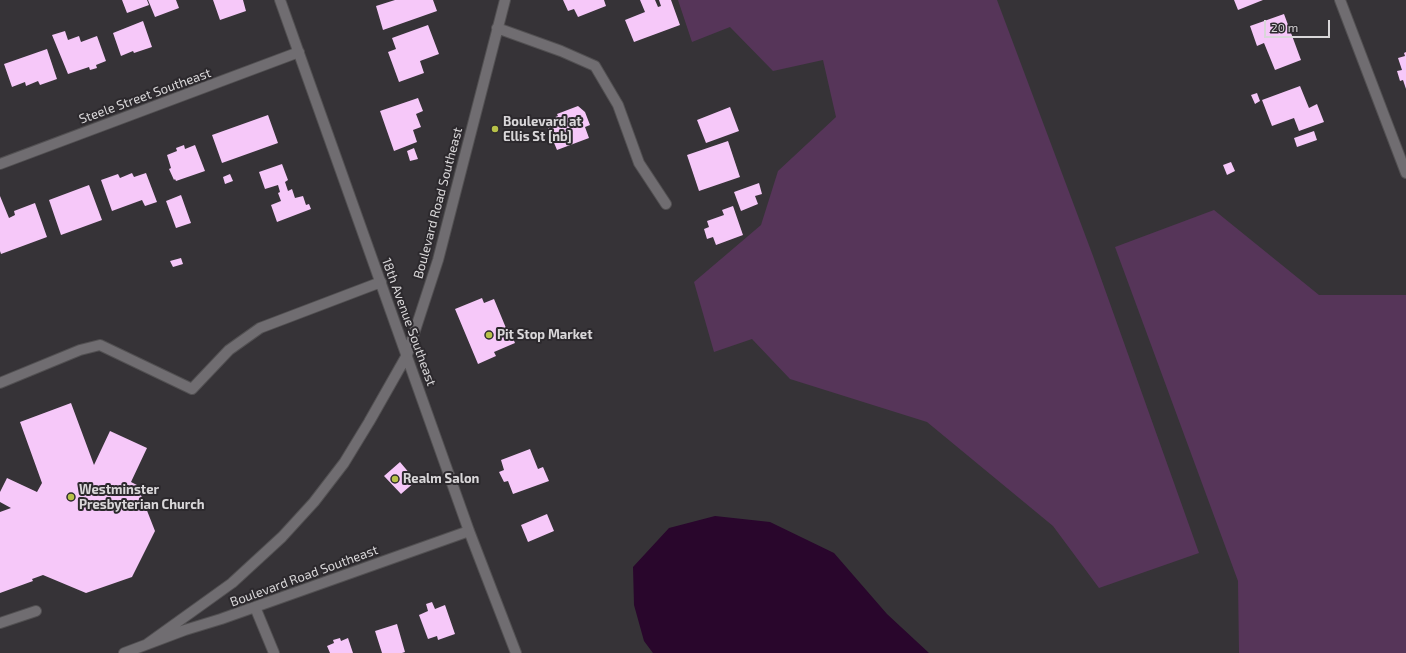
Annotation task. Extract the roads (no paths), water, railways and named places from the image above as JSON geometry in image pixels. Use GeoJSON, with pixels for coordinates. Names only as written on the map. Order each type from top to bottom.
{"type":"FeatureCollection","features":[{"type":"Feature","properties":{"kind":"street","name":"18th Avenue Southeast"},"geometry":{"type":"LineString","coordinates":[[280,0],[469,531],[516,653]]}},
{"type":"Feature","properties":{"kind":"street","name":"Boulevard Road Southeast"},"geometry":{"type":"LineString","coordinates":[[147,644],[232,583],[282,537],[314,502],[344,463],[407,355],[438,260],[505,0]]}},
{"type":"Feature","properties":{"kind":"street"},"geometry":{"type":"LineString","coordinates":[[1340,0],[1406,173]]}},
{"type":"Feature","properties":{"kind":"street"},"geometry":{"type":"LineString","coordinates":[[497,28],[561,51],[596,66],[618,105],[639,163],[666,204]]}},
{"type":"Feature","properties":{"kind":"street","name":"Steele Street Southeast"},"geometry":{"type":"LineString","coordinates":[[0,164],[299,52]]}},
{"type":"Feature","properties":{"kind":"street"},"geometry":{"type":"LineString","coordinates":[[0,383],[80,350],[100,345],[192,389],[229,350],[260,328],[381,282]]}},
{"type":"Feature","properties":{"kind":"street","name":"Boulevard Road Southeast"},"geometry":{"type":"LineString","coordinates":[[124,653],[184,630],[255,607],[469,531]]}},
{"type":"Feature","properties":{"kind":"street"},"geometry":{"type":"LineString","coordinates":[[255,607],[274,653]]}},
{"type":"Feature","properties":{"kind":"street"},"geometry":{"type":"LineString","coordinates":[[0,623],[36,610]]}},
{"type":"Feature","properties":{"kind":"place","name":"Boulevard at Ellis St [nb]"},"geometry":{"type":"Point","coordinates":[495,129]}},
{"type":"Feature","properties":{"kind":"place","name":"Pit Stop Market"},"geometry":{"type":"Point","coordinates":[489,335]}},
{"type":"Feature","properties":{"kind":"place","name":"Realm Salon"},"geometry":{"type":"Point","coordinates":[395,479]}},
{"type":"Feature","properties":{"kind":"place","name":"Westminster Presbyterian Church"},"geometry":{"type":"Point","coordinates":[71,497]}}]}
